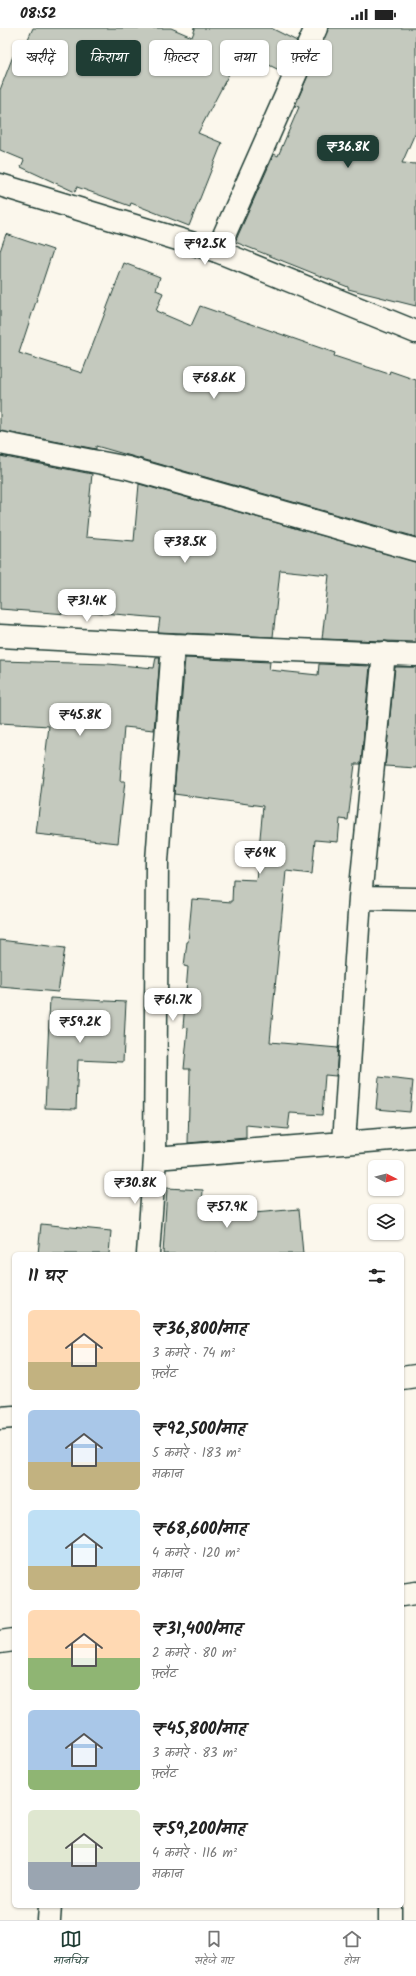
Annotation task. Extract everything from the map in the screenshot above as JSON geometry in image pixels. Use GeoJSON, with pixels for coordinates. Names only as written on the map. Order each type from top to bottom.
{"type":"FeatureCollection","features":[{"type":"Feature","properties":{"kind":"street"},"geometry":{"type":"LineString","coordinates":[[217,251],[316,28]]}},
{"type":"Feature","properties":{"kind":"street"},"geometry":{"type":"LineString","coordinates":[[0,185],[217,251],[416,332]]}},
{"type":"Feature","properties":{"kind":"street"},"geometry":{"type":"LineString","coordinates":[[0,443],[128,468],[416,550]]}},
{"type":"Feature","properties":{"kind":"street"},"geometry":{"type":"LineString","coordinates":[[0,636],[416,655]]}},
{"type":"Feature","properties":{"kind":"street"},"geometry":{"type":"LineString","coordinates":[[148,1252],[155,1158],[157,861],[173,645]]}},
{"type":"Feature","properties":{"kind":"street"},"geometry":{"type":"LineString","coordinates":[[344,1143],[360,898],[384,653]]}},
{"type":"Feature","properties":{"kind":"street"},"geometry":{"type":"LineString","coordinates":[[360,898],[416,899]]}},
{"type":"Feature","properties":{"kind":"street"},"geometry":{"type":"LineString","coordinates":[[155,1158],[416,1137]]}},
{"type":"Feature","properties":{"kind":"street"},"geometry":{"type":"LineString","coordinates":[[404,1378],[416,1376]]}},
{"type":"Feature","properties":{"kind":"street"},"geometry":{"type":"LineString","coordinates":[[0,1418],[12,1417]]}},
{"type":"Feature","properties":{"kind":"street"},"geometry":{"type":"LineString","coordinates":[[404,1595],[416,1593]]}},
{"type":"Feature","properties":{"kind":"street"},"geometry":{"type":"LineString","coordinates":[[0,1642],[12,1640]]}},
{"type":"Feature","properties":{"kind":"street"},"geometry":{"type":"LineString","coordinates":[[49,1920],[50,1908]]}},
{"type":"Feature","properties":{"kind":"street"},"geometry":{"type":"LineString","coordinates":[[390,1908],[390,1920]]}},
{"type":"Feature","properties":{"kind":"building"},"geometry":{"type":"Polygon","coordinates":[[[33,28],[171,28],[192,37],[195,29],[193,28],[271,28],[295,40],[277,40],[277,69],[269,65],[269,40],[220,40],[220,76],[228,76],[198,133],[222,143],[189,226],[131,203],[130,206],[77,187],[75,192],[21,167],[24,160],[0,150],[0,90],[12,59],[12,76],[68,76],[68,40],[28,40],[33,28]]]}},
{"type":"Feature","properties":{"kind":"building"},"geometry":{"type":"Polygon","coordinates":[[[328,28],[416,28],[416,131],[402,163],[416,164],[416,306],[348,289],[348,287],[235,242],[274,154],[278,156],[299,107],[295,106],[308,76],[332,76],[332,40],[323,40],[328,28]]]}},
{"type":"Feature","properties":{"kind":"building"},"geometry":{"type":"Polygon","coordinates":[[[6,234],[53,250],[19,353],[82,373],[124,263],[160,277],[156,290],[163,293],[156,311],[191,326],[200,306],[335,353],[334,356],[389,374],[390,371],[416,380],[416,537],[96,446],[96,449],[0,431],[0,251],[6,234]]]}},
{"type":"Feature","properties":{"kind":"building"},"geometry":{"type":"Polygon","coordinates":[[[0,456],[92,474],[86,537],[134,541],[139,484],[416,562],[416,642],[322,639],[329,575],[280,570],[273,637],[158,632],[160,618],[80,611],[80,615],[0,609],[0,456]]]}},
{"type":"Feature","properties":{"kind":"building"},"geometry":{"type":"Polygon","coordinates":[[[156,657],[160,657],[154,730],[124,727],[120,781],[125,781],[118,843],[36,834],[49,726],[0,723],[0,661],[108,664],[154,668],[156,657]]]}},
{"type":"Feature","properties":{"kind":"building"},"geometry":{"type":"Polygon","coordinates":[[[185,658],[270,662],[269,670],[318,675],[319,664],[370,666],[361,764],[355,764],[348,820],[340,819],[338,842],[315,840],[312,874],[286,871],[270,1042],[338,1048],[336,1076],[325,1075],[322,1115],[290,1113],[288,1129],[246,1125],[246,1138],[188,1143],[190,1069],[184,1069],[188,1028],[183,1027],[188,967],[184,966],[192,899],[232,902],[233,879],[256,880],[263,806],[174,794],[185,658]]]}},
{"type":"Feature","properties":{"kind":"building"},"geometry":{"type":"Polygon","coordinates":[[[395,667],[416,667],[416,768],[385,766],[395,667]]]}},
{"type":"Feature","properties":{"kind":"building"},"geometry":{"type":"Polygon","coordinates":[[[0,940],[65,948],[58,992],[0,987],[0,940]]]}},
{"type":"Feature","properties":{"kind":"building"},"geometry":{"type":"Polygon","coordinates":[[[50,998],[126,1002],[123,1062],[78,1060],[76,1109],[45,1108],[50,998]]]}},
{"type":"Feature","properties":{"kind":"building"},"geometry":{"type":"Polygon","coordinates":[[[379,1077],[413,1081],[410,1112],[376,1109],[379,1077]]]}},
{"type":"Feature","properties":{"kind":"building"},"geometry":{"type":"Polygon","coordinates":[[[167,1188],[203,1190],[202,1207],[232,1208],[232,1215],[299,1209],[303,1252],[163,1252],[167,1188]]]}},
{"type":"Feature","properties":{"kind":"building"},"geometry":{"type":"Polygon","coordinates":[[[41,1224],[111,1231],[109,1252],[38,1252],[41,1224]]]}}]}
